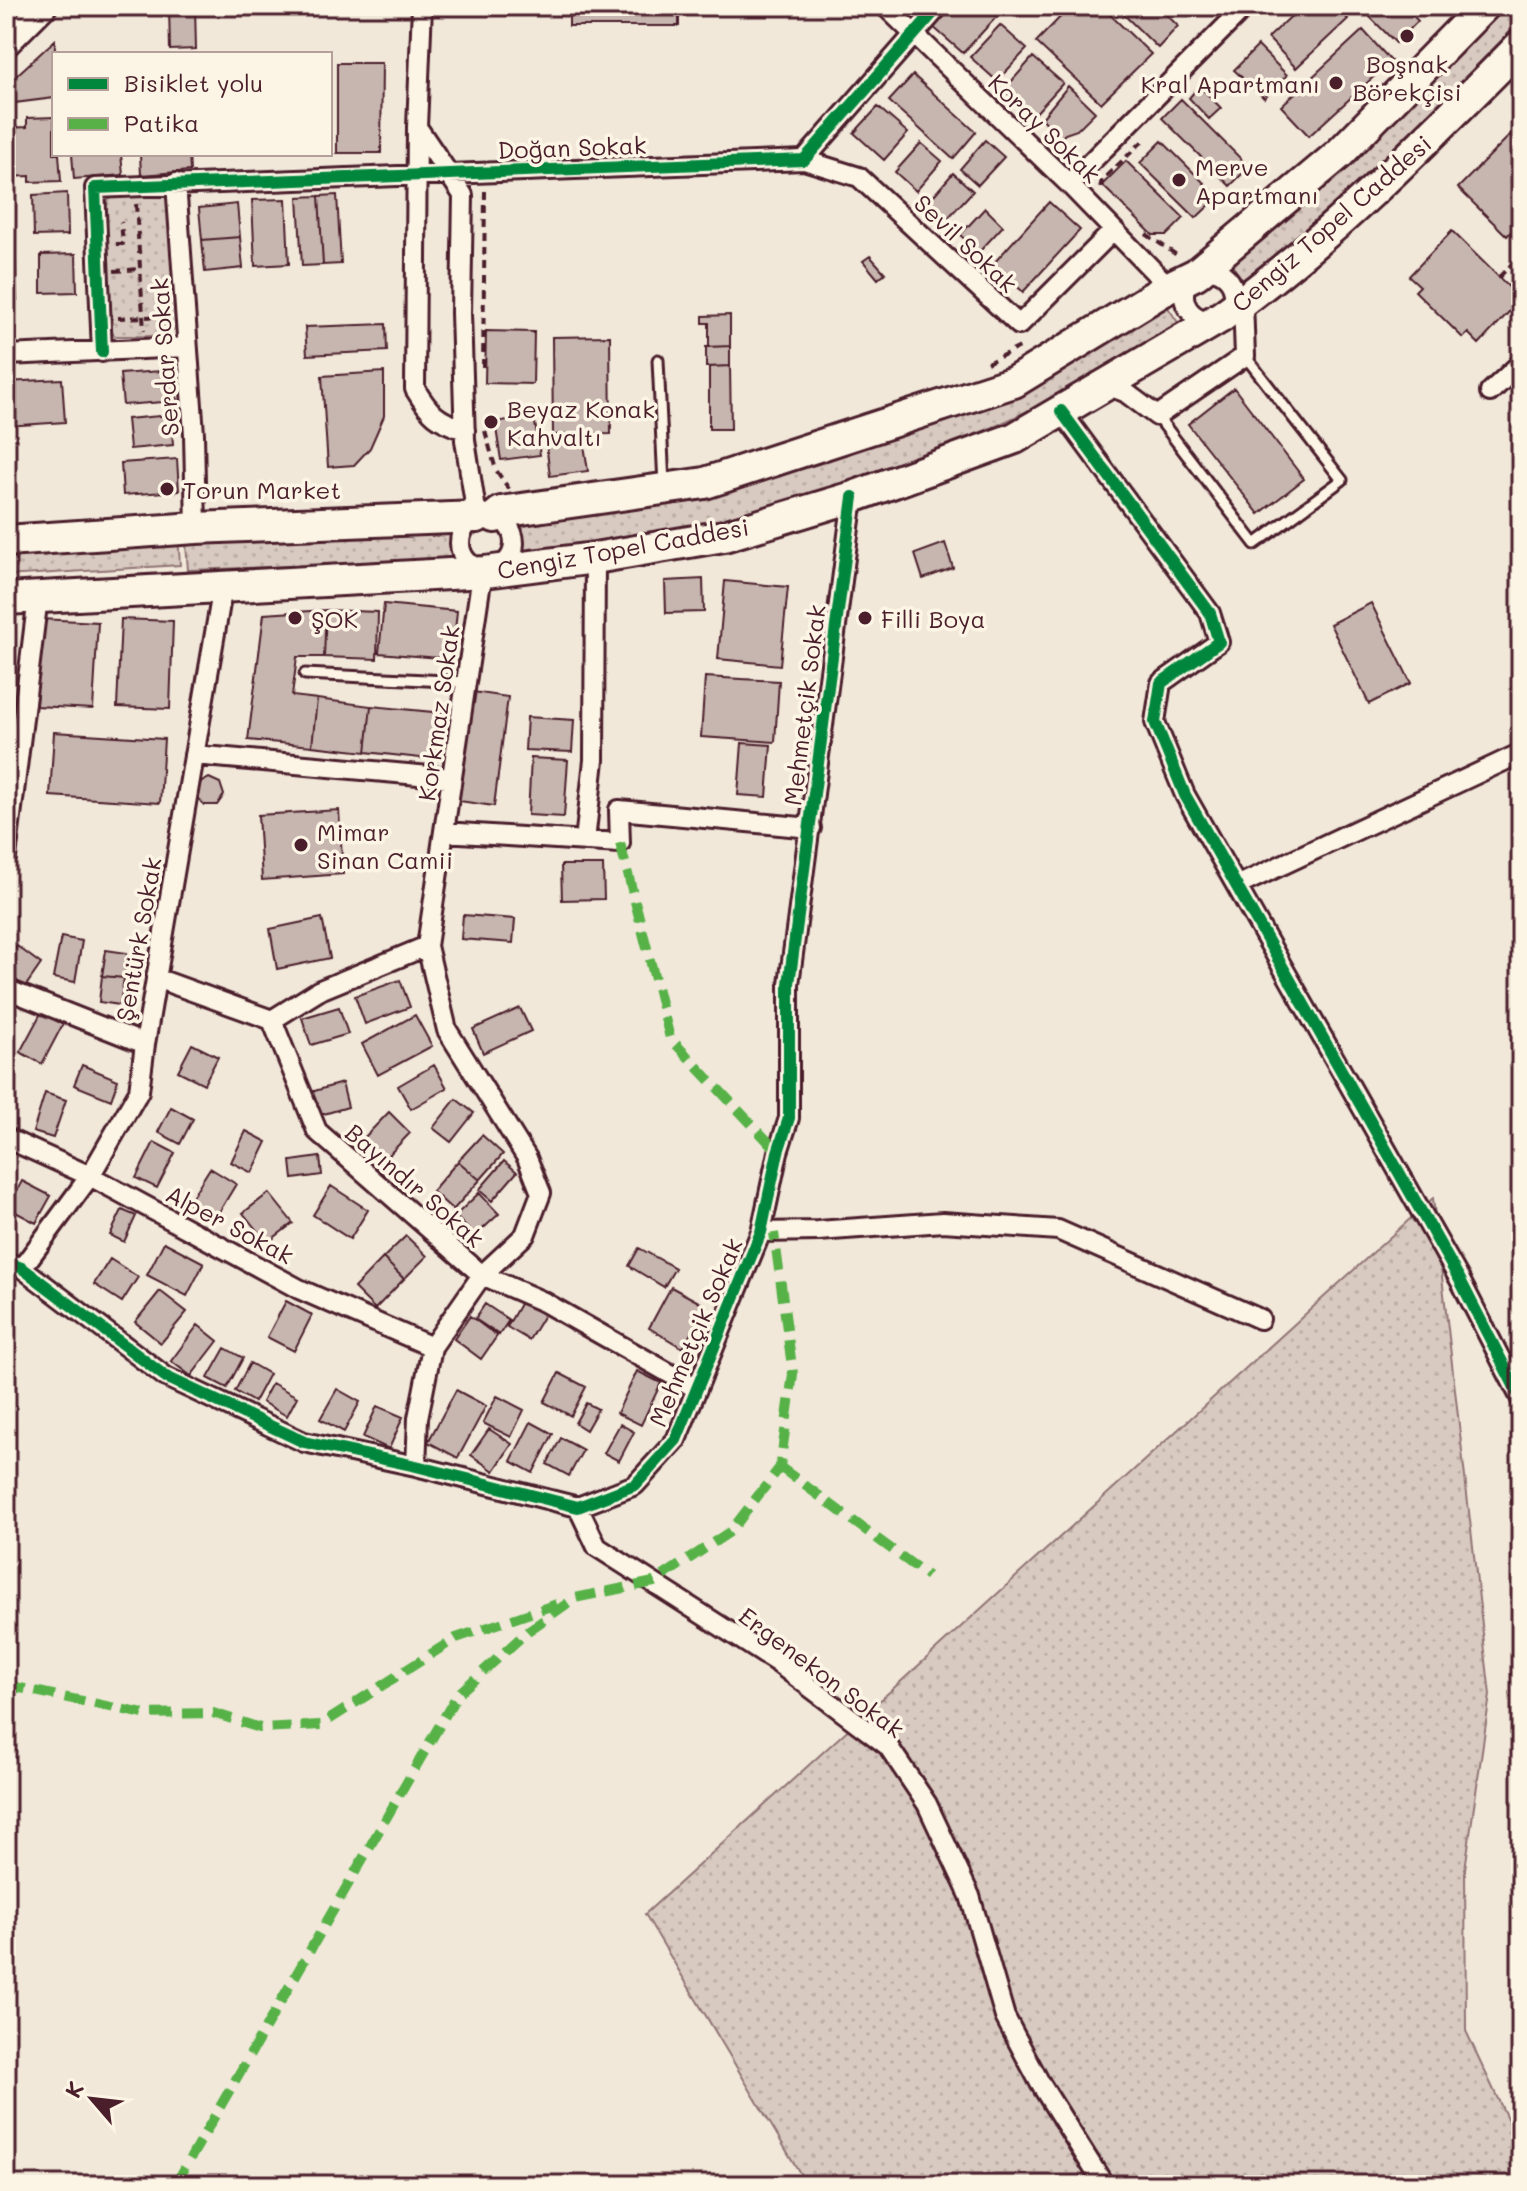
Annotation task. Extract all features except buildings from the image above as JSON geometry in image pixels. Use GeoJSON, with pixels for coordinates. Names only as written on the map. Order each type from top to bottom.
{"type":"FeatureCollection","features":[{"type":"Feature","properties":{"kind":"main road","name":"Cengiz Topel Caddesi"},"geometry":{"type":"LineString","coordinates":[[6,541],[196,528],[486,517],[501,512],[705,483],[1014,382],[1169,287],[1193,261],[1339,154],[1484,6]]}},
{"type":"Feature","properties":{"kind":"main road","name":"Cengiz Topel Caddesi"},"geometry":{"type":"LineString","coordinates":[[6,599],[485,572],[595,558],[724,536],[853,497],[1015,438],[1232,309],[1323,236],[1403,164],[1521,45]]}},
{"type":"Feature","properties":{"kind":"street"},"geometry":{"type":"LineString","coordinates":[[6,44],[44,6]]}},
{"type":"Feature","properties":{"kind":"street"},"geometry":{"type":"LineString","coordinates":[[422,6],[416,175],[415,389],[426,408],[442,422],[474,427]]}},
{"type":"Feature","properties":{"kind":"street","name":"Koray Sokak"},"geometry":{"type":"LineString","coordinates":[[885,6],[1069,184],[1169,287]]}},
{"type":"Feature","properties":{"kind":"street"},"geometry":{"type":"LineString","coordinates":[[804,160],[939,6]]}},
{"type":"Feature","properties":{"kind":"street"},"geometry":{"type":"LineString","coordinates":[[1069,184],[1246,6]]}},
{"type":"Feature","properties":{"kind":"street"},"geometry":{"type":"LineString","coordinates":[[417,127],[463,195],[461,313],[486,517]]}},
{"type":"Feature","properties":{"kind":"street","name":"Doğan Sokak"},"geometry":{"type":"LineString","coordinates":[[102,352],[95,188],[804,160]]}},
{"type":"Feature","properties":{"kind":"street","name":"Sevil Sokak"},"geometry":{"type":"LineString","coordinates":[[804,160],[859,177],[1019,325],[1113,231]]}},
{"type":"Feature","properties":{"kind":"street","name":"Serdar Sokak"},"geometry":{"type":"LineString","coordinates":[[176,183],[194,434],[196,528]]}},
{"type":"Feature","properties":{"kind":"street"},"geometry":{"type":"LineString","coordinates":[[1232,309],[1204,320],[1190,311],[1185,304],[1185,287],[1193,261],[1226,276],[1234,298],[1227,312],[1232,309]]}},
{"type":"Feature","properties":{"kind":"street"},"geometry":{"type":"LineString","coordinates":[[1106,385],[1125,392],[1157,416],[1245,356],[1232,309]]}},
{"type":"Feature","properties":{"kind":"street"},"geometry":{"type":"LineString","coordinates":[[6,355],[187,347]]}},
{"type":"Feature","properties":{"kind":"street"},"geometry":{"type":"LineString","coordinates":[[1490,392],[1521,363]]}},
{"type":"Feature","properties":{"kind":"street"},"geometry":{"type":"LineString","coordinates":[[1061,411],[1210,613],[1219,642],[1161,683],[1155,722],[1185,795],[1460,1280],[1521,1399]]}},
{"type":"Feature","properties":{"kind":"street","name":"Mehmetçik Sokak"},"geometry":{"type":"LineString","coordinates":[[578,1507],[635,1485],[676,1440],[761,1232],[778,1152],[789,1118],[789,984],[853,497]]}},
{"type":"Feature","properties":{"kind":"street"},"geometry":{"type":"LineString","coordinates":[[486,517],[509,527],[514,544],[501,567],[485,572],[467,562],[459,546],[463,529],[486,517]]}},
{"type":"Feature","properties":{"kind":"street"},"geometry":{"type":"LineString","coordinates":[[585,841],[594,760],[595,558]]}},
{"type":"Feature","properties":{"kind":"street","name":"Korkmaz Sokak"},"geometry":{"type":"LineString","coordinates":[[416,1466],[418,1418],[432,1347],[482,1275],[525,1235],[541,1193],[527,1158],[447,1030],[427,946],[485,572]]}},
{"type":"Feature","properties":{"kind":"street","name":"Şentürk Sokak"},"geometry":{"type":"LineString","coordinates":[[14,1265],[90,1176],[139,1091],[223,586]]}},
{"type":"Feature","properties":{"kind":"street"},"geometry":{"type":"LineString","coordinates":[[6,857],[38,597]]}},
{"type":"Feature","properties":{"kind":"street"},"geometry":{"type":"LineString","coordinates":[[1237,886],[1521,753]]}},
{"type":"Feature","properties":{"kind":"street"},"geometry":{"type":"LineString","coordinates":[[194,755],[452,778]]}},
{"type":"Feature","properties":{"kind":"street"},"geometry":{"type":"LineString","coordinates":[[444,832],[620,843],[619,810],[811,828]]}},
{"type":"Feature","properties":{"kind":"street"},"geometry":{"type":"LineString","coordinates":[[156,978],[272,1020],[320,990],[427,946]]}},
{"type":"Feature","properties":{"kind":"street"},"geometry":{"type":"LineString","coordinates":[[6,989],[145,1044]]}},
{"type":"Feature","properties":{"kind":"street","name":"Bayındır Sokak"},"geometry":{"type":"LineString","coordinates":[[272,1020],[317,1131],[482,1275],[544,1302],[697,1389]]}},
{"type":"Feature","properties":{"kind":"street","name":"Alper Sokak"},"geometry":{"type":"LineString","coordinates":[[6,1138],[90,1176],[299,1289],[432,1347]]}},
{"type":"Feature","properties":{"kind":"street"},"geometry":{"type":"LineString","coordinates":[[761,1232],[943,1222],[1058,1230],[1260,1319]]}},
{"type":"Feature","properties":{"kind":"street"},"geometry":{"type":"LineString","coordinates":[[14,1265],[166,1377],[304,1442],[416,1466],[578,1507]]}},
{"type":"Feature","properties":{"kind":"street","name":"Ergenekon Sokak"},"geometry":{"type":"LineString","coordinates":[[578,1507],[597,1547],[778,1663],[888,1746],[927,1804],[970,1896],[1005,2017],[1040,2083],[1104,2185]]}},
{"type":"Feature","properties":{"kind":"lane"},"geometry":{"type":"LineString","coordinates":[[1157,416],[1255,544],[1342,480],[1245,356]]}},
{"type":"Feature","properties":{"kind":"lane"},"geometry":{"type":"LineString","coordinates":[[658,360],[664,488]]}},
{"type":"Feature","properties":{"kind":"lane"},"geometry":{"type":"LineString","coordinates":[[305,674],[466,682]]}},
{"type":"Feature","properties":{"kind":"path"},"geometry":{"type":"LineString","coordinates":[[1100,189],[1102,180],[1143,141]]}},
{"type":"Feature","properties":{"kind":"path"},"geometry":{"type":"LineString","coordinates":[[135,186],[145,349]]}},
{"type":"Feature","properties":{"kind":"path"},"geometry":{"type":"LineString","coordinates":[[483,377],[485,188],[494,187]]}},
{"type":"Feature","properties":{"kind":"path"},"geometry":{"type":"LineString","coordinates":[[111,244],[123,244],[121,222]]}},
{"type":"Feature","properties":{"kind":"path"},"geometry":{"type":"LineString","coordinates":[[108,223],[137,222]]}},
{"type":"Feature","properties":{"kind":"path"},"geometry":{"type":"LineString","coordinates":[[1140,230],[1178,256],[1193,261]]}},
{"type":"Feature","properties":{"kind":"path"},"geometry":{"type":"LineString","coordinates":[[1499,277],[1521,255]]}},
{"type":"Feature","properties":{"kind":"path"},"geometry":{"type":"LineString","coordinates":[[111,258],[112,271],[140,269]]}},
{"type":"Feature","properties":{"kind":"path"},"geometry":{"type":"LineString","coordinates":[[113,318],[176,316]]}},
{"type":"Feature","properties":{"kind":"path"},"geometry":{"type":"LineString","coordinates":[[986,364],[1025,344]]}},
{"type":"Feature","properties":{"kind":"path"},"geometry":{"type":"LineString","coordinates":[[474,427],[509,489]]}},
{"type":"Feature","properties":{"kind":"shaded area"},"geometry":{"type":"Polygon","coordinates":[[[1503,6],[1521,6],[1521,29],[1342,202],[1244,282],[1229,261],[1316,191],[1503,6]]]}},
{"type":"Feature","properties":{"kind":"shaded area"},"geometry":{"type":"Polygon","coordinates":[[[166,193],[171,199],[179,324],[158,335],[115,336],[108,327],[103,210],[108,200],[114,197],[166,193]]]}},
{"type":"Feature","properties":{"kind":"shaded area"},"geometry":{"type":"Polygon","coordinates":[[[1167,306],[1183,330],[1144,357],[931,456],[812,495],[689,529],[524,550],[522,524],[724,491],[819,464],[1016,389],[1139,325],[1167,306]]]}},
{"type":"Feature","properties":{"kind":"shaded area"},"geometry":{"type":"Polygon","coordinates":[[[453,529],[456,560],[188,570],[186,544],[453,529]]]}},
{"type":"Feature","properties":{"kind":"shaded area"},"geometry":{"type":"Polygon","coordinates":[[[178,536],[180,565],[6,576],[6,547],[178,536]]]}},
{"type":"Feature","properties":{"kind":"shaded area"},"geometry":{"type":"Polygon","coordinates":[[[1433,1198],[1490,1695],[1465,1869],[1466,2031],[1521,2148],[1521,2185],[807,2185],[645,1914],[1433,1198]]]}},
{"type":"Feature","properties":{"kind":"marked path"},"geometry":{"type":"LineString","coordinates":[[620,843],[670,1038],[778,1152]]}},
{"type":"Feature","properties":{"kind":"marked path"},"geometry":{"type":"LineString","coordinates":[[175,2185],[457,1695],[528,1631],[575,1598],[654,1582],[731,1531],[780,1467],[793,1374],[774,1233]]}},
{"type":"Feature","properties":{"kind":"marked path"},"geometry":{"type":"LineString","coordinates":[[780,1467],[928,1576]]}},
{"type":"Feature","properties":{"kind":"marked path"},"geometry":{"type":"LineString","coordinates":[[6,1685],[144,1714],[213,1713],[260,1728],[321,1725],[456,1638],[557,1604]]}},
{"type":"Feature","properties":{"kind":"cycle path"},"geometry":{"type":"LineString","coordinates":[[102,352],[95,188],[804,160],[939,6]]}},
{"type":"Feature","properties":{"kind":"cycle path"},"geometry":{"type":"LineString","coordinates":[[1061,411],[1210,613],[1219,642],[1161,683],[1155,722],[1185,795],[1460,1280],[1521,1399]]}},
{"type":"Feature","properties":{"kind":"cycle path"},"geometry":{"type":"LineString","coordinates":[[6,1262],[22,1268],[166,1377],[304,1442],[416,1466],[578,1507],[635,1485],[676,1440],[761,1232],[778,1152],[789,1118],[789,984],[853,497]]}},
{"type":"Feature","properties":{"kind":"place","name":"Boşnak Börekçisi"},"geometry":{"type":"Point","coordinates":[1407,36]}},
{"type":"Feature","properties":{"kind":"place","name":"Kral Apartmanı"},"geometry":{"type":"Point","coordinates":[1336,83]}},
{"type":"Feature","properties":{"kind":"place","name":"Merve Apartmanı"},"geometry":{"type":"Point","coordinates":[1179,180]}},
{"type":"Feature","properties":{"kind":"place","name":"Beyaz Konak Kahvaltı"},"geometry":{"type":"Point","coordinates":[491,422]}},
{"type":"Feature","properties":{"kind":"place","name":"Torun Market"},"geometry":{"type":"Point","coordinates":[167,489]}},
{"type":"Feature","properties":{"kind":"place","name":"ŞOK"},"geometry":{"type":"Point","coordinates":[295,618]}},
{"type":"Feature","properties":{"kind":"place","name":"Filli Boya"},"geometry":{"type":"Point","coordinates":[865,618]}},
{"type":"Feature","properties":{"kind":"place","name":"Mimar Sinan Camii"},"geometry":{"type":"Point","coordinates":[301,845]}}]}
